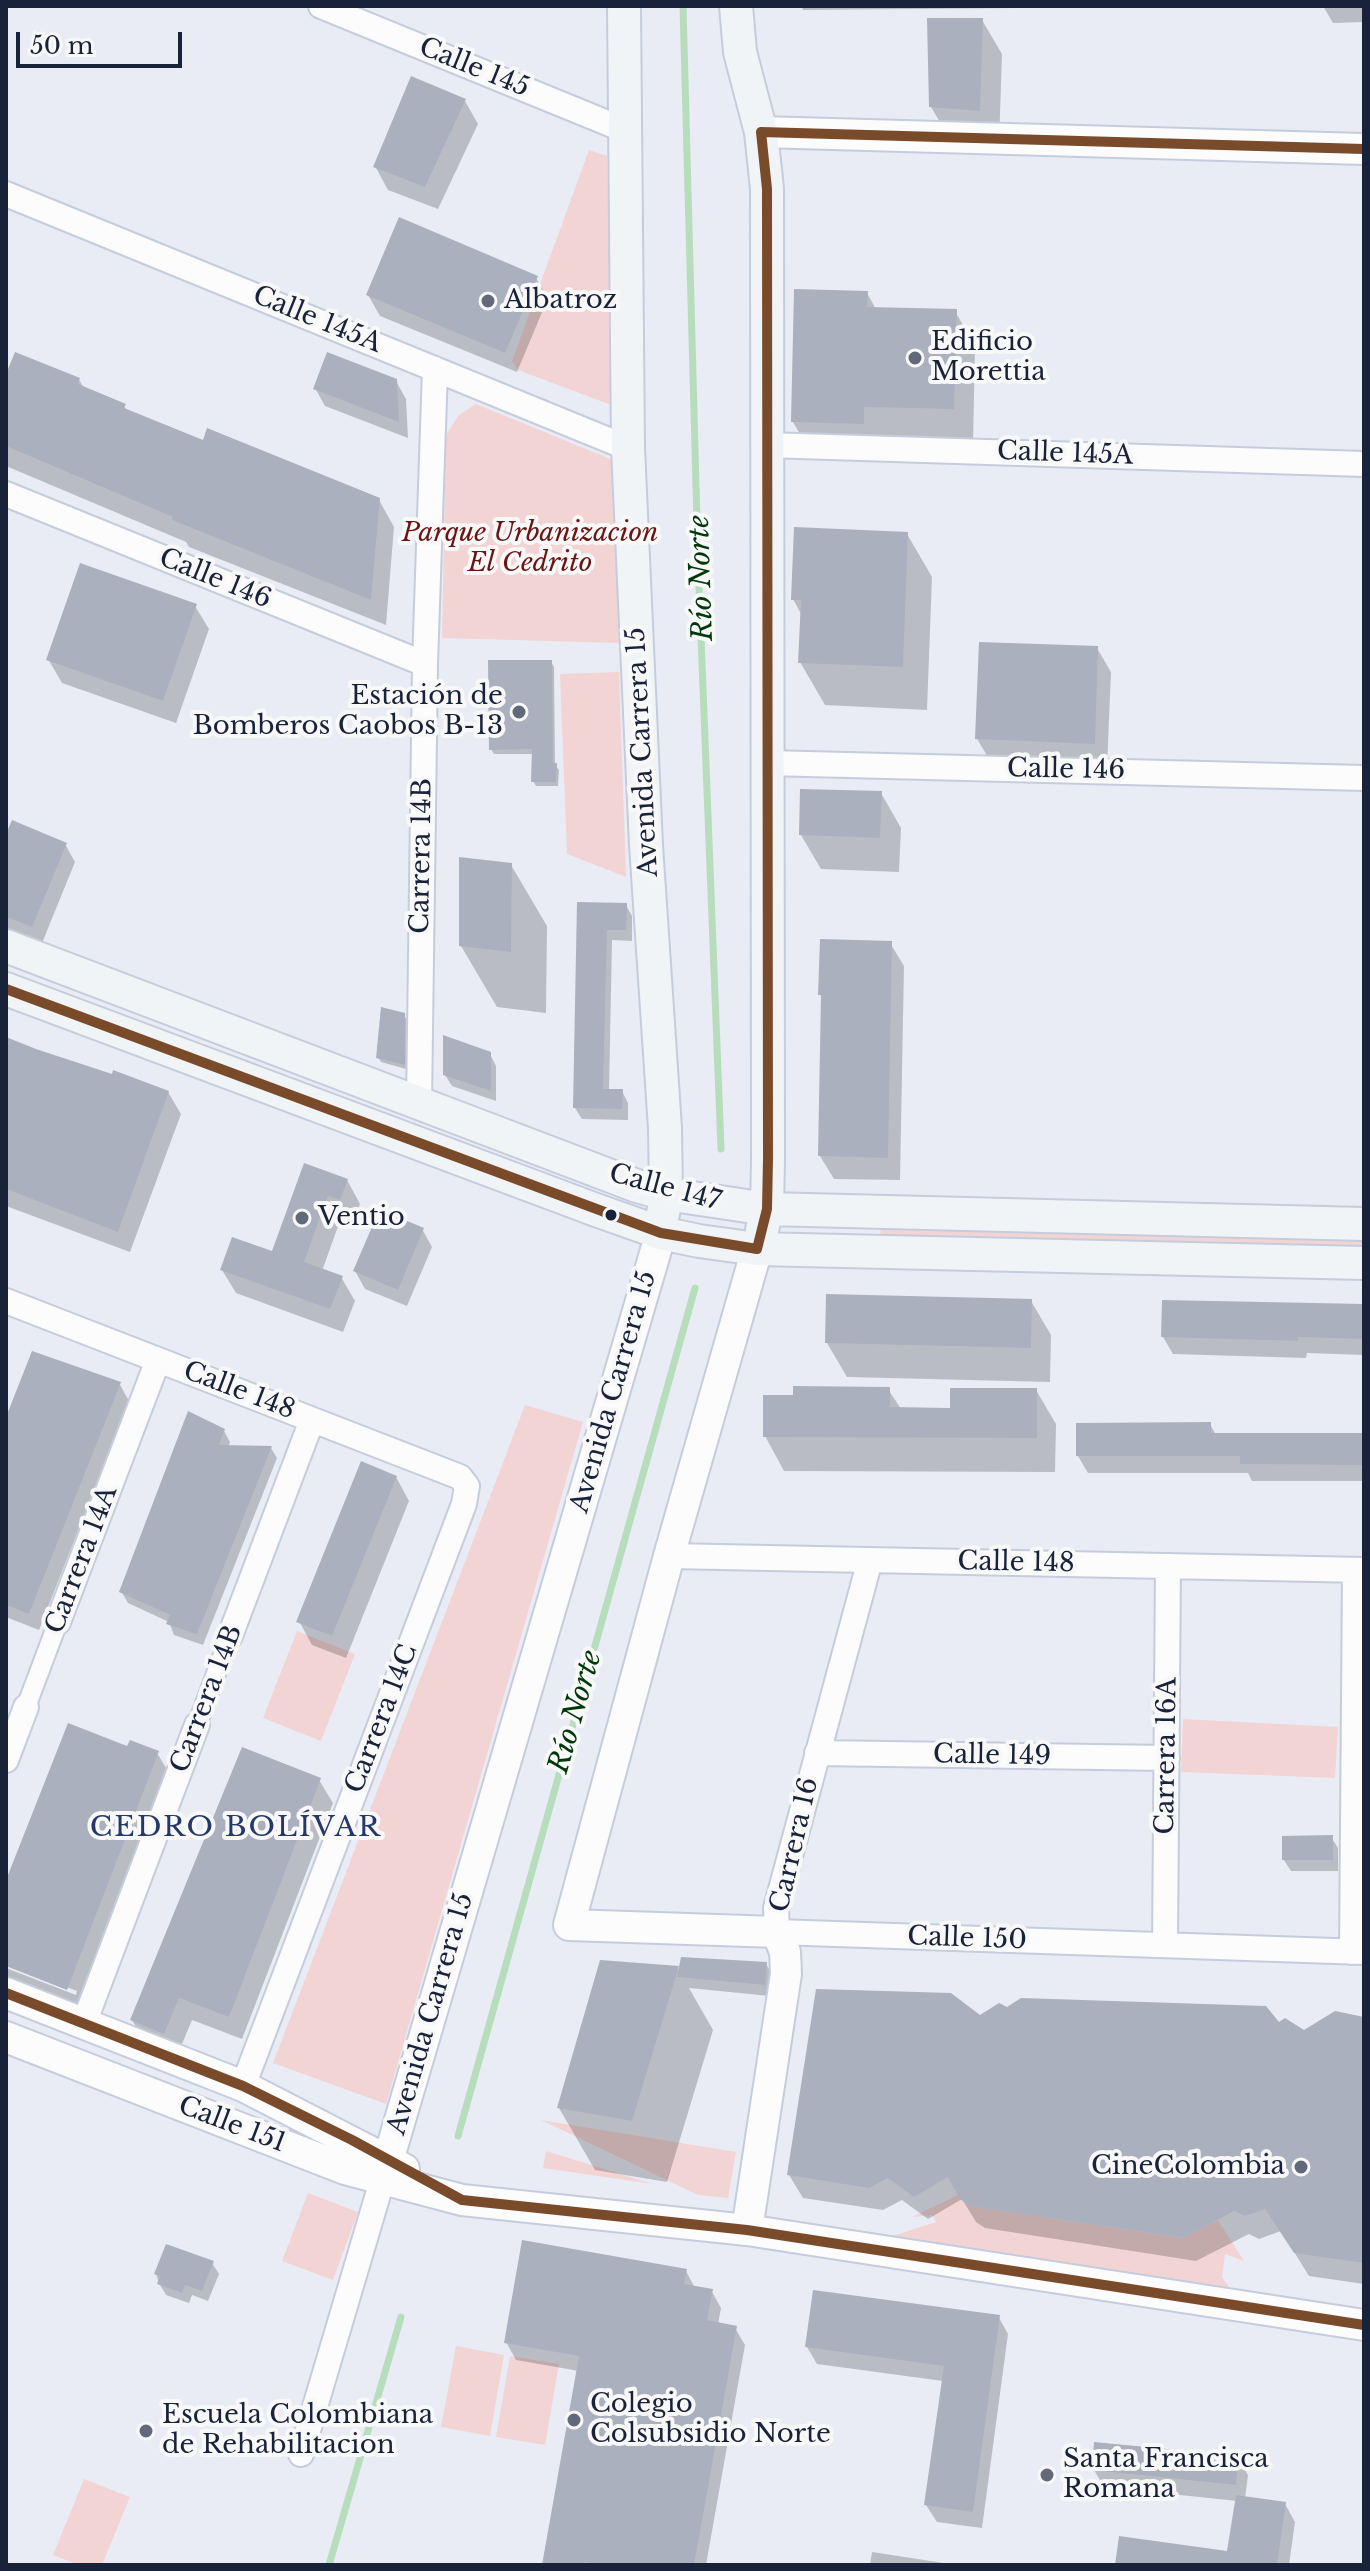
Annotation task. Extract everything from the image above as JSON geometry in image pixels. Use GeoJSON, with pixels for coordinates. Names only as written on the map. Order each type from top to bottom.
{"type":"FeatureCollection","features":[{"type":"Feature","properties":{"kind":"main road","name":"Avenida Carrera 15"},"geometry":{"type":"LineString","coordinates":[[624,6],[628,448],[646,845],[665,1128],[666,1194],[661,1233]]}},
{"type":"Feature","properties":{"kind":"main road"},"geometry":{"type":"LineString","coordinates":[[736,6],[740,52],[761,132],[767,189],[767,1209],[757,1249]]}},
{"type":"Feature","properties":{"kind":"main road","name":"Calle 147"},"geometry":{"type":"LineString","coordinates":[[6,946],[637,1186],[666,1194],[767,1209],[1364,1224]]}},
{"type":"Feature","properties":{"kind":"main road","name":"Calle 147"},"geometry":{"type":"LineString","coordinates":[[6,989],[661,1233],[699,1241],[757,1249],[1364,1263]]}},
{"type":"Feature","properties":{"kind":"street","name":"Calle 145"},"geometry":{"type":"LineString","coordinates":[[321,6],[627,131]]}},
{"type":"Feature","properties":{"kind":"street"},"geometry":{"type":"LineString","coordinates":[[761,132],[1364,149]]}},
{"type":"Feature","properties":{"kind":"street","name":"Calle 145A"},"geometry":{"type":"LineString","coordinates":[[6,194],[628,448]]}},
{"type":"Feature","properties":{"kind":"street","name":"Carrera 14B"},"geometry":{"type":"LineString","coordinates":[[419,1103],[425,664],[435,369]]}},
{"type":"Feature","properties":{"kind":"street","name":"Calle 145A"},"geometry":{"type":"LineString","coordinates":[[767,445],[1364,464]]}},
{"type":"Feature","properties":{"kind":"street","name":"Calle 146"},"geometry":{"type":"LineString","coordinates":[[6,494],[425,664]]}},
{"type":"Feature","properties":{"kind":"street","name":"Calle 146"},"geometry":{"type":"LineString","coordinates":[[767,763],[1364,778]]}},
{"type":"Feature","properties":{"kind":"street","name":"Avenida Carrera 15"},"geometry":{"type":"LineString","coordinates":[[301,2454],[661,1233]]}},
{"type":"Feature","properties":{"kind":"street"},"geometry":{"type":"LineString","coordinates":[[669,1556],[757,1249]]}},
{"type":"Feature","properties":{"kind":"street","name":"Calle 148"},"geometry":{"type":"LineString","coordinates":[[6,1301],[460,1477],[467,1486]]}},
{"type":"Feature","properties":{"kind":"street","name":"Carrera 14A"},"geometry":{"type":"LineString","coordinates":[[6,1760],[158,1360]]}},
{"type":"Feature","properties":{"kind":"street","name":"Carrera 14B"},"geometry":{"type":"LineString","coordinates":[[84,2023],[312,1420]]}},
{"type":"Feature","properties":{"kind":"street","name":"Carrera 14C"},"geometry":{"type":"LineString","coordinates":[[243,2086],[464,1504],[467,1486]]}},
{"type":"Feature","properties":{"kind":"street","name":"Calle 148"},"geometry":{"type":"LineString","coordinates":[[669,1556],[1359,1570]]}},
{"type":"Feature","properties":{"kind":"street","name":"Calle 150"},"geometry":{"type":"LineString","coordinates":[[669,1556],[569,1925],[1358,1952]]}},
{"type":"Feature","properties":{"kind":"street","name":"Carrera 16"},"geometry":{"type":"LineString","coordinates":[[747,2230],[786,1974],[785,1952],[777,1932],[776,1908],[870,1560]]}},
{"type":"Feature","properties":{"kind":"street","name":"Carrera 16A"},"geometry":{"type":"LineString","coordinates":[[1165,1945],[1168,1566]]}},
{"type":"Feature","properties":{"kind":"street"},"geometry":{"type":"LineString","coordinates":[[1358,1952],[1359,1570]]}},
{"type":"Feature","properties":{"kind":"street","name":"Calle 149"},"geometry":{"type":"LineString","coordinates":[[817,1753],[1167,1758]]}},
{"type":"Feature","properties":{"kind":"street","name":"Calle 151"},"geometry":{"type":"LineString","coordinates":[[6,1993],[243,2086],[385,2170],[462,2200],[747,2230],[1364,2325]]}},
{"type":"Feature","properties":{"kind":"street","name":"Calle 151"},"geometry":{"type":"LineString","coordinates":[[6,2037],[345,2169],[385,2170]]}},
{"type":"Feature","properties":{"kind":"green space"},"geometry":{"type":"Polygon","coordinates":[[[589,150],[607,156],[614,406],[518,370],[512,361],[589,150]]]}},
{"type":"Feature","properties":{"kind":"green space","name":"Parque Urbanizacion El Cedrito"},"geometry":{"type":"Polygon","coordinates":[[[476,404],[613,460],[619,643],[442,638],[446,435],[459,415],[476,404]]]}},
{"type":"Feature","properties":{"kind":"green space"},"geometry":{"type":"Polygon","coordinates":[[[619,672],[626,877],[567,854],[560,674],[619,672]]]}},
{"type":"Feature","properties":{"kind":"green space"},"geometry":{"type":"Polygon","coordinates":[[[881,1223],[1364,1231],[1364,1252],[880,1241],[881,1223]]]}},
{"type":"Feature","properties":{"kind":"green space"},"geometry":{"type":"Polygon","coordinates":[[[525,1405],[583,1422],[386,2104],[273,2063],[525,1405]]]}},
{"type":"Feature","properties":{"kind":"green space"},"geometry":{"type":"Polygon","coordinates":[[[297,1631],[355,1654],[321,1741],[263,1718],[297,1631]]]}},
{"type":"Feature","properties":{"kind":"green space"},"geometry":{"type":"Polygon","coordinates":[[[1183,1719],[1338,1727],[1335,1778],[1181,1772],[1183,1719]]]}},
{"type":"Feature","properties":{"kind":"green space"},"geometry":{"type":"Polygon","coordinates":[[[541,2120],[736,2152],[728,2198],[698,2195],[541,2120]]]}},
{"type":"Feature","properties":{"kind":"green space"},"geometry":{"type":"Polygon","coordinates":[[[546,2151],[653,2184],[543,2168],[546,2151]]]}},
{"type":"Feature","properties":{"kind":"green space"},"geometry":{"type":"Polygon","coordinates":[[[308,2193],[358,2212],[333,2280],[282,2261],[308,2193]]]}},
{"type":"Feature","properties":{"kind":"green space"},"geometry":{"type":"Polygon","coordinates":[[[958,2195],[970,2206],[1182,2238],[1218,2220],[1244,2261],[1225,2254],[1222,2277],[1235,2295],[880,2240],[936,2222],[932,2215],[912,2217],[958,2195]]]}},
{"type":"Feature","properties":{"kind":"green space"},"geometry":{"type":"Polygon","coordinates":[[[456,2346],[504,2355],[490,2436],[441,2427],[456,2346]]]}},
{"type":"Feature","properties":{"kind":"green space"},"geometry":{"type":"Polygon","coordinates":[[[510,2356],[559,2364],[545,2445],[496,2437],[510,2356]]]}},
{"type":"Feature","properties":{"kind":"green space"},"geometry":{"type":"Polygon","coordinates":[[[84,2479],[130,2497],[102,2565],[79,2565],[53,2555],[84,2479]]]}},
{"type":"Feature","properties":{"kind":"building"},"geometry":{"type":"Polygon","coordinates":[[[927,18],[983,18],[980,111],[929,107],[927,18]]]}},
{"type":"Feature","properties":{"kind":"building"},"geometry":{"type":"Polygon","coordinates":[[[411,76],[466,99],[425,187],[373,167],[411,76]]]}},
{"type":"Feature","properties":{"kind":"building"},"geometry":{"type":"Polygon","coordinates":[[[399,217],[538,276],[505,353],[366,295],[399,217]]]}},
{"type":"Feature","properties":{"kind":"building"},"geometry":{"type":"Polygon","coordinates":[[[794,289],[868,291],[867,307],[957,309],[954,409],[864,407],[864,424],[791,422],[794,289]]]}},
{"type":"Feature","properties":{"kind":"building"},"geometry":{"type":"Polygon","coordinates":[[[15,352],[80,378],[78,384],[126,404],[124,408],[203,440],[207,428],[380,498],[371,600],[172,520],[173,517],[6,446],[6,374],[15,352]]]}},
{"type":"Feature","properties":{"kind":"building"},"geometry":{"type":"Polygon","coordinates":[[[327,352],[397,379],[399,422],[313,389],[327,352]]]}},
{"type":"Feature","properties":{"kind":"building"},"geometry":{"type":"Polygon","coordinates":[[[794,527],[908,532],[903,667],[798,663],[801,600],[791,600],[794,527]]]}},
{"type":"Feature","properties":{"kind":"building"},"geometry":{"type":"Polygon","coordinates":[[[80,563],[197,604],[163,701],[46,660],[80,563]]]}},
{"type":"Feature","properties":{"kind":"building"},"geometry":{"type":"Polygon","coordinates":[[[979,642],[1098,646],[1095,744],[975,739],[979,642]]]}},
{"type":"Feature","properties":{"kind":"building"},"geometry":{"type":"Polygon","coordinates":[[[488,660],[552,660],[556,782],[531,782],[532,749],[489,750],[488,660]]]}},
{"type":"Feature","properties":{"kind":"building"},"geometry":{"type":"Polygon","coordinates":[[[800,789],[882,791],[880,838],[799,835],[800,789]]]}},
{"type":"Feature","properties":{"kind":"building"},"geometry":{"type":"Polygon","coordinates":[[[12,820],[67,843],[32,927],[6,917],[6,834],[12,820]]]}},
{"type":"Feature","properties":{"kind":"building"},"geometry":{"type":"Polygon","coordinates":[[[459,857],[512,863],[511,952],[459,946],[459,857]]]}},
{"type":"Feature","properties":{"kind":"building"},"geometry":{"type":"Polygon","coordinates":[[[577,902],[627,903],[626,930],[607,930],[603,1089],[623,1089],[622,1109],[573,1108],[577,902]]]}},
{"type":"Feature","properties":{"kind":"building"},"geometry":{"type":"Polygon","coordinates":[[[820,939],[892,941],[888,1158],[818,1156],[820,939]]]}},
{"type":"Feature","properties":{"kind":"building"},"geometry":{"type":"Polygon","coordinates":[[[381,1007],[405,1013],[405,1065],[376,1058],[381,1007]]]}},
{"type":"Feature","properties":{"kind":"building"},"geometry":{"type":"Polygon","coordinates":[[[443,1035],[491,1052],[491,1091],[443,1075],[443,1035]]]}},
{"type":"Feature","properties":{"kind":"building"},"geometry":{"type":"Polygon","coordinates":[[[6,1037],[169,1091],[118,1232],[6,1189],[6,1037]]]}},
{"type":"Feature","properties":{"kind":"building","name":"Ventio"},"geometry":{"type":"Polygon","coordinates":[[[304,1163],[348,1179],[340,1200],[328,1196],[304,1262],[343,1276],[330,1309],[220,1270],[232,1237],[272,1251],[304,1163]]]}},
{"type":"Feature","properties":{"kind":"building"},"geometry":{"type":"Polygon","coordinates":[[[388,1213],[424,1228],[398,1290],[353,1271],[375,1220],[383,1223],[388,1213]]]}},
{"type":"Feature","properties":{"kind":"building"},"geometry":{"type":"Polygon","coordinates":[[[826,1294],[1032,1299],[1031,1348],[825,1343],[826,1294]]]}},
{"type":"Feature","properties":{"kind":"building"},"geometry":{"type":"Polygon","coordinates":[[[1162,1300],[1364,1304],[1364,1339],[1298,1337],[1298,1341],[1161,1337],[1162,1300]]]}},
{"type":"Feature","properties":{"kind":"building"},"geometry":{"type":"Polygon","coordinates":[[[32,1351],[121,1382],[29,1614],[6,1605],[6,1417],[32,1351]]]}},
{"type":"Feature","properties":{"kind":"building"},"geometry":{"type":"Polygon","coordinates":[[[793,1386],[890,1387],[890,1407],[950,1408],[950,1388],[1037,1388],[1037,1438],[763,1437],[763,1395],[793,1395],[793,1386]]]}},
{"type":"Feature","properties":{"kind":"building"},"geometry":{"type":"Polygon","coordinates":[[[188,1411],[225,1429],[219,1445],[272,1446],[197,1634],[166,1624],[170,1615],[119,1592],[188,1411]]]}},
{"type":"Feature","properties":{"kind":"building"},"geometry":{"type":"Polygon","coordinates":[[[1211,1422],[1211,1433],[1364,1433],[1364,1465],[1240,1464],[1240,1456],[1076,1456],[1076,1423],[1211,1422]]]}},
{"type":"Feature","properties":{"kind":"building"},"geometry":{"type":"Polygon","coordinates":[[[361,1461],[397,1476],[332,1636],[296,1622],[361,1461]]]}},
{"type":"Feature","properties":{"kind":"building"},"geometry":{"type":"Polygon","coordinates":[[[68,1723],[127,1746],[130,1740],[159,1751],[67,1990],[6,1966],[6,1880],[68,1723]]]}},
{"type":"Feature","properties":{"kind":"building"},"geometry":{"type":"Polygon","coordinates":[[[242,1747],[321,1778],[229,2017],[179,1998],[164,2034],[130,2020],[242,1747]]]}},
{"type":"Feature","properties":{"kind":"building"},"geometry":{"type":"Polygon","coordinates":[[[1333,1835],[1333,1860],[1282,1860],[1282,1836],[1333,1835]]]}},
{"type":"Feature","properties":{"kind":"building"},"geometry":{"type":"Polygon","coordinates":[[[681,1957],[767,1962],[765,1985],[677,1977],[681,1957]]]}},
{"type":"Feature","properties":{"kind":"building"},"geometry":{"type":"Polygon","coordinates":[[[600,1960],[679,1966],[632,2121],[557,2108],[600,1960]]]}},
{"type":"Feature","properties":{"kind":"building"},"geometry":{"type":"Polygon","coordinates":[[[816,1989],[951,1993],[980,2015],[999,2003],[1007,2007],[1021,1998],[1266,2006],[1279,2022],[1285,2018],[1304,2030],[1335,2011],[1364,2017],[1364,2263],[1294,2253],[1265,2209],[1245,2216],[1234,2211],[1183,2238],[970,2206],[960,2199],[948,2177],[914,2197],[888,2178],[869,2188],[787,2175],[816,1989]]]}},
{"type":"Feature","properties":{"kind":"building"},"geometry":{"type":"Polygon","coordinates":[[[522,2240],[687,2269],[684,2284],[713,2289],[707,2320],[737,2326],[694,2565],[600,2565],[584,2562],[584,2565],[542,2565],[579,2356],[504,2343],[522,2240]]]}},
{"type":"Feature","properties":{"kind":"building"},"geometry":{"type":"Polygon","coordinates":[[[166,2244],[214,2261],[202,2291],[185,2285],[182,2293],[157,2284],[160,2276],[154,2274],[166,2244]]]}},
{"type":"Feature","properties":{"kind":"building"},"geometry":{"type":"Polygon","coordinates":[[[813,2290],[1000,2315],[973,2512],[924,2505],[944,2366],[805,2347],[813,2290]]]}},
{"type":"Feature","properties":{"kind":"building"},"geometry":{"type":"Polygon","coordinates":[[[1094,2442],[1239,2456],[1236,2485],[1092,2470],[1094,2442]]]}},
{"type":"Feature","properties":{"kind":"building"},"geometry":{"type":"Polygon","coordinates":[[[1236,2495],[1286,2502],[1277,2565],[1115,2565],[1119,2536],[1227,2551],[1236,2495]]]}},
{"type":"Feature","properties":{"kind":"waterway","name":"Río Norte"},"geometry":{"type":"LineString","coordinates":[[683,6],[698,560],[721,1149]]}},
{"type":"Feature","properties":{"kind":"waterway","name":"Río Norte"},"geometry":{"type":"LineString","coordinates":[[458,2136],[695,1288]]}},
{"type":"Feature","properties":{"kind":"waterway","name":"Río Norte"},"geometry":{"type":"LineString","coordinates":[[329,2565],[401,2317]]}},
{"type":"Feature","properties":{"kind":"transit line"},"geometry":{"type":"LineString","coordinates":[[6,989],[661,1233],[757,1249],[767,1209],[768,1159],[767,189],[761,132],[1364,149]]}},
{"type":"Feature","properties":{"kind":"transit line"},"geometry":{"type":"LineString","coordinates":[[6,1993],[243,2086],[352,2140],[462,2200],[747,2230],[1364,2325]]}},
{"type":"Feature","properties":{"kind":"place","name":"Albatroz"},"geometry":{"type":"Point","coordinates":[488,301]}},
{"type":"Feature","properties":{"kind":"place","name":"Edificio Morettia"},"geometry":{"type":"Point","coordinates":[915,358]}},
{"type":"Feature","properties":{"kind":"place","name":"Estación de Bomberos Caobos B-13"},"geometry":{"type":"Point","coordinates":[519,712]}},
{"type":"Feature","properties":{"kind":"place","name":"Ventio"},"geometry":{"type":"Point","coordinates":[302,1218]}},
{"type":"Feature","properties":{"kind":"place","name":"CineColombia"},"geometry":{"type":"Point","coordinates":[1301,2167]}},
{"type":"Feature","properties":{"kind":"place","name":"Colegio Colsubsidio Norte"},"geometry":{"type":"Point","coordinates":[574,2420]}},
{"type":"Feature","properties":{"kind":"place","name":"Escuela Colombiana de Rehabilitacion"},"geometry":{"type":"Point","coordinates":[146,2431]}},
{"type":"Feature","properties":{"kind":"place","name":"Santa Francisca Romana"},"geometry":{"type":"Point","coordinates":[1047,2475]}},
{"type":"Feature","properties":{"kind":"district","name":"CEDRO BOLÍVAR"},"geometry":{"type":"Point","coordinates":[236,1828]}}]}
